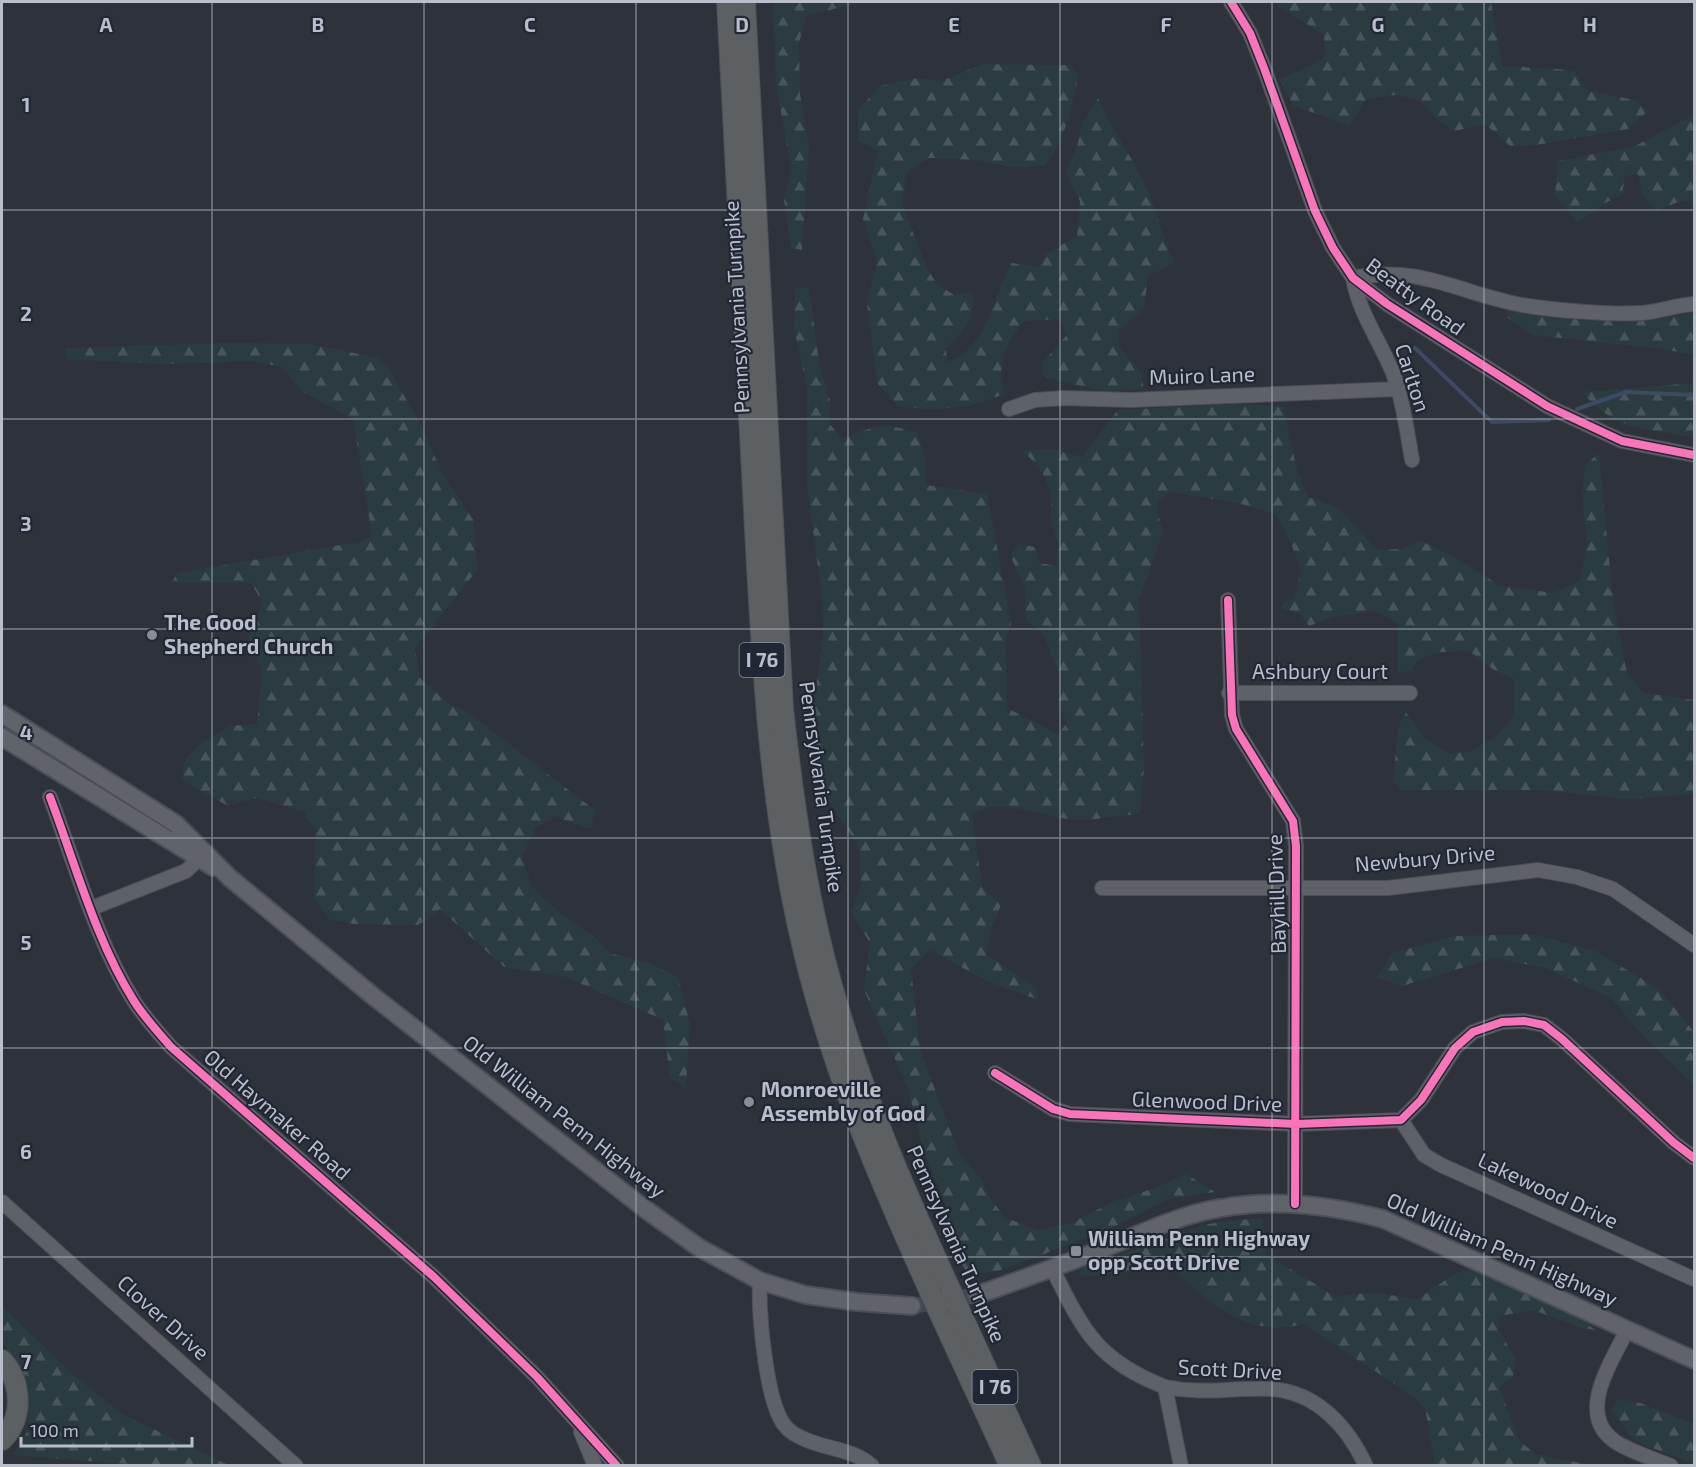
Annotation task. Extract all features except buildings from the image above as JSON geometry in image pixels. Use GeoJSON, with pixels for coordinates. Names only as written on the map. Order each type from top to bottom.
{"type":"FeatureCollection","features":[{"type":"Feature","properties":{"kind":"highway","name":"Pennsylvania Turnpike"},"geometry":{"type":"LineString","coordinates":[[727,2],[763,677],[778,824],[802,947],[832,1051],[863,1137],[938,1310],[1010,1466]]}},
{"type":"Feature","properties":{"kind":"highway","name":"Pennsylvania Turnpike"},"geometry":{"type":"LineString","coordinates":[[745,2],[783,708],[797,820],[822,949],[856,1064],[896,1170],[1031,1466]]}},
{"type":"Feature","properties":{"kind":"highway"},"geometry":{"type":"LineString","coordinates":[[2,1360],[12,1374],[18,1400],[14,1424],[2,1440]]}},
{"type":"Feature","properties":{"kind":"main road","name":"Old William Penn Highway"},"geometry":{"type":"LineString","coordinates":[[2,714],[176,824],[203,856]]}},
{"type":"Feature","properties":{"kind":"main road","name":"Old William Penn Highway"},"geometry":{"type":"LineString","coordinates":[[2,737],[203,856],[373,996],[645,1209],[698,1247],[760,1281],[806,1294],[857,1302],[912,1306]]}},
{"type":"Feature","properties":{"kind":"main road","name":"Old William Penn Highway"},"geometry":{"type":"LineString","coordinates":[[977,1295],[1053,1270],[1181,1218],[1221,1208],[1295,1204],[1340,1208],[1383,1218],[1695,1360]]}},
{"type":"Feature","properties":{"kind":"street","name":"Beatty Road"},"geometry":{"type":"LineString","coordinates":[[1231,2],[1250,33],[1315,211],[1333,248],[1353,278],[1387,304],[1547,406],[1622,441],[1695,455]]}},
{"type":"Feature","properties":{"kind":"street"},"geometry":{"type":"LineString","coordinates":[[1353,278],[1375,274],[1428,278],[1521,304],[1577,309],[1640,313],[1695,304]]}},
{"type":"Feature","properties":{"kind":"street","name":"Carlton"},"geometry":{"type":"LineString","coordinates":[[1353,278],[1357,301],[1398,389],[1412,460]]}},
{"type":"Feature","properties":{"kind":"street","name":"Muiro Lane"},"geometry":{"type":"LineString","coordinates":[[1009,409],[1035,400],[1064,398],[1143,399],[1398,389]]}},
{"type":"Feature","properties":{"kind":"street","name":"Bayhill Drive"},"geometry":{"type":"LineString","coordinates":[[1228,600],[1229,693],[1236,729],[1293,821],[1297,886],[1295,1204]]}},
{"type":"Feature","properties":{"kind":"street","name":"Ashbury Court"},"geometry":{"type":"LineString","coordinates":[[1229,693],[1410,693]]}},
{"type":"Feature","properties":{"kind":"street","name":"Old Haymaker Road"},"geometry":{"type":"LineString","coordinates":[[50,797],[118,972],[135,1002],[171,1047],[434,1277],[561,1403],[615,1463]]}},
{"type":"Feature","properties":{"kind":"street"},"geometry":{"type":"LineString","coordinates":[[92,908],[168,879],[203,856]]}},
{"type":"Feature","properties":{"kind":"street","name":"Newbury Drive"},"geometry":{"type":"LineString","coordinates":[[1102,888],[1297,886],[1388,888],[1538,870],[1577,877],[1613,889],[1695,945]]}},
{"type":"Feature","properties":{"kind":"street"},"geometry":{"type":"LineString","coordinates":[[1401,1120],[1421,1101],[1455,1048],[1473,1032],[1502,1022],[1524,1022],[1544,1025],[1562,1039],[1673,1143],[1695,1158]]}},
{"type":"Feature","properties":{"kind":"street","name":"Glenwood Drive"},"geometry":{"type":"LineString","coordinates":[[995,1072],[1053,1109],[1070,1114],[1296,1124],[1401,1120]]}},
{"type":"Feature","properties":{"kind":"street","name":"Lakewood Drive"},"geometry":{"type":"LineString","coordinates":[[1401,1120],[1424,1155],[1441,1165],[1695,1279]]}},
{"type":"Feature","properties":{"kind":"street","name":"Clover Drive"},"geometry":{"type":"LineString","coordinates":[[2,1202],[296,1466]]}},
{"type":"Feature","properties":{"kind":"street","name":"Scott Drive"},"geometry":{"type":"LineString","coordinates":[[1053,1270],[1077,1317],[1096,1346],[1138,1376],[1165,1387],[1190,1392],[1272,1389],[1315,1401],[1354,1439],[1366,1466]]}},
{"type":"Feature","properties":{"kind":"street"},"geometry":{"type":"LineString","coordinates":[[760,1281],[760,1306],[771,1392],[783,1424],[800,1437],[855,1453],[872,1466]]}},
{"type":"Feature","properties":{"kind":"street"},"geometry":{"type":"LineString","coordinates":[[1627,1330],[1600,1386],[1597,1411],[1599,1422],[1606,1433],[1619,1444],[1671,1466]]}},
{"type":"Feature","properties":{"kind":"street"},"geometry":{"type":"LineString","coordinates":[[1165,1387],[1180,1466]]}},
{"type":"Feature","properties":{"kind":"street","name":"Old Haymaker Road"},"geometry":{"type":"LineString","coordinates":[[561,1403],[585,1438],[596,1466]]}},
{"type":"Feature","properties":{"kind":"street"},"geometry":{"type":"LineString","coordinates":[[596,1466],[602,1460],[615,1463]]}},
{"type":"Feature","properties":{"kind":"green space"},"geometry":{"type":"Polygon","coordinates":[[[773,2],[861,2],[806,16],[799,43],[800,94],[809,147],[802,250],[791,248],[784,200],[791,169],[776,84],[773,2]]]}},
{"type":"Feature","properties":{"kind":"green space"},"geometry":{"type":"Polygon","coordinates":[[[1276,2],[1491,2],[1502,66],[1574,70],[1588,91],[1635,100],[1648,111],[1628,129],[1530,146],[1510,146],[1485,124],[1455,131],[1437,119],[1419,100],[1395,95],[1366,100],[1349,126],[1293,105],[1280,80],[1325,56],[1324,35],[1278,6],[1276,2]]]}},
{"type":"Feature","properties":{"kind":"green space"},"geometry":{"type":"Polygon","coordinates":[[[982,64],[1071,65],[1078,76],[1067,123],[1058,145],[1045,166],[1011,167],[976,160],[929,158],[907,172],[902,204],[927,269],[938,285],[954,295],[972,292],[972,311],[968,324],[946,349],[947,362],[961,355],[981,333],[1012,263],[1039,267],[1046,254],[1077,236],[1080,201],[1065,172],[1076,151],[1083,121],[1098,98],[1152,201],[1174,263],[1148,276],[1144,308],[1119,331],[1119,347],[1141,372],[1144,389],[1102,391],[1043,377],[1043,362],[1067,335],[1060,319],[1024,321],[1011,339],[1004,355],[1001,372],[1004,394],[991,399],[965,406],[939,409],[898,406],[877,383],[867,303],[877,262],[863,219],[878,151],[858,140],[858,110],[880,86],[916,78],[942,81],[982,64]]]}},
{"type":"Feature","properties":{"kind":"green space"},"geometry":{"type":"Polygon","coordinates":[[[1694,115],[1694,201],[1678,202],[1656,211],[1644,197],[1638,174],[1625,176],[1622,195],[1603,204],[1578,222],[1555,196],[1558,161],[1635,146],[1694,115]]]}},
{"type":"Feature","properties":{"kind":"green space"},"geometry":{"type":"Polygon","coordinates":[[[795,287],[809,288],[820,370],[830,400],[829,423],[842,439],[879,426],[895,427],[918,433],[925,459],[926,485],[987,494],[1011,623],[1006,642],[1007,708],[1058,734],[1067,723],[1059,704],[1060,676],[1042,631],[1025,620],[1025,588],[1010,555],[1019,544],[1035,547],[1040,563],[1057,566],[1058,544],[1051,522],[1051,491],[1039,466],[1021,450],[1052,449],[1082,457],[1118,410],[1233,404],[1283,406],[1297,470],[1308,497],[1337,507],[1378,550],[1400,549],[1421,541],[1456,558],[1499,585],[1553,593],[1580,581],[1587,544],[1582,496],[1585,465],[1599,453],[1612,591],[1627,673],[1643,693],[1694,700],[1694,794],[1628,799],[1543,790],[1400,790],[1393,780],[1398,730],[1405,711],[1425,739],[1449,753],[1470,752],[1496,736],[1514,716],[1514,679],[1494,670],[1469,651],[1440,652],[1419,659],[1411,671],[1398,672],[1398,623],[1375,611],[1333,617],[1309,626],[1300,614],[1281,608],[1283,603],[1294,598],[1301,570],[1276,514],[1234,502],[1169,492],[1158,502],[1157,511],[1163,531],[1139,600],[1144,768],[1140,814],[1083,820],[1056,817],[1012,807],[998,807],[972,814],[982,887],[1001,905],[991,930],[986,954],[1036,988],[1039,1000],[989,982],[930,950],[911,968],[920,1050],[959,1153],[982,1180],[991,1200],[1006,1218],[1038,1230],[1072,1223],[1112,1202],[1158,1187],[1186,1174],[1215,1192],[1168,1199],[1116,1226],[1044,1254],[998,1271],[969,1275],[958,1259],[945,1202],[923,1148],[907,1086],[864,990],[870,943],[851,912],[861,886],[859,848],[822,790],[815,759],[813,710],[823,637],[822,598],[807,486],[807,388],[794,328],[795,287]]]}},
{"type":"Feature","properties":{"kind":"green space"},"geometry":{"type":"Polygon","coordinates":[[[1507,310],[1661,318],[1694,313],[1694,355],[1663,349],[1532,335],[1507,317],[1507,310]]]}},
{"type":"Feature","properties":{"kind":"green space"},"geometry":{"type":"Polygon","coordinates":[[[228,343],[311,344],[378,358],[387,366],[421,425],[442,473],[474,521],[477,570],[415,649],[420,678],[449,704],[466,711],[596,811],[591,829],[556,817],[535,828],[522,857],[532,887],[558,911],[592,935],[610,953],[652,964],[678,977],[690,1024],[686,1088],[670,1078],[663,1020],[566,977],[504,967],[440,909],[418,925],[354,924],[329,920],[314,898],[315,832],[305,812],[257,798],[228,806],[181,780],[185,760],[203,742],[231,726],[257,724],[262,668],[246,645],[263,603],[251,583],[171,583],[178,573],[363,541],[372,535],[353,419],[303,392],[282,367],[253,361],[160,364],[67,359],[65,348],[228,343]]]}},
{"type":"Feature","properties":{"kind":"green space"},"geometry":{"type":"Polygon","coordinates":[[[1694,383],[1694,435],[1686,436],[1641,428],[1617,420],[1606,414],[1582,392],[1694,383]]]}},
{"type":"Feature","properties":{"kind":"green space"},"geometry":{"type":"Polygon","coordinates":[[[1532,934],[1595,951],[1659,989],[1694,1032],[1694,1085],[1646,1039],[1610,997],[1545,968],[1494,958],[1402,986],[1377,977],[1392,953],[1454,936],[1532,934]]]}},
{"type":"Feature","properties":{"kind":"green space"},"geometry":{"type":"Polygon","coordinates":[[[1263,1219],[1266,1254],[1336,1297],[1376,1294],[1416,1300],[1456,1273],[1471,1270],[1543,1299],[1580,1318],[1595,1330],[1582,1328],[1533,1310],[1500,1316],[1498,1330],[1516,1358],[1513,1376],[1499,1387],[1519,1440],[1535,1454],[1591,1465],[1435,1465],[1425,1408],[1410,1394],[1303,1324],[1283,1327],[1264,1326],[1230,1315],[1200,1293],[1172,1267],[1092,1276],[1080,1275],[1082,1268],[1208,1224],[1263,1219]]]}},
{"type":"Feature","properties":{"kind":"green space"},"geometry":{"type":"Polygon","coordinates":[[[2,1306],[72,1374],[122,1414],[228,1465],[154,1466],[13,1455],[27,1432],[29,1388],[2,1339],[2,1306]]]}},
{"type":"Feature","properties":{"kind":"green space"},"geometry":{"type":"Polygon","coordinates":[[[1619,1399],[1640,1403],[1694,1424],[1694,1464],[1634,1441],[1611,1409],[1619,1399]]]}},
{"type":"Feature","properties":{"kind":"waterway"},"geometry":{"type":"LineString","coordinates":[[1415,348],[1492,422],[1549,420]]}},
{"type":"Feature","properties":{"kind":"waterway"},"geometry":{"type":"LineString","coordinates":[[1577,409],[1626,392],[1694,395]]}},
{"type":"Feature","properties":{"kind":"tunnel"},"geometry":{"type":"LineString","coordinates":[[912,1306],[977,1295]]}},
{"type":"Feature","properties":{"kind":"cycle path"},"geometry":{"type":"LineString","coordinates":[[1231,2],[1250,33],[1315,211],[1333,248],[1353,278],[1387,304],[1547,406],[1622,441],[1694,455]]}},
{"type":"Feature","properties":{"kind":"cycle path"},"geometry":{"type":"LineString","coordinates":[[1228,600],[1232,715],[1236,729],[1293,821],[1296,846],[1295,1204]]}},
{"type":"Feature","properties":{"kind":"cycle path"},"geometry":{"type":"LineString","coordinates":[[50,797],[108,953],[134,1001],[151,1024],[171,1047],[434,1277],[537,1377],[617,1466]]}},
{"type":"Feature","properties":{"kind":"cycle path"},"geometry":{"type":"LineString","coordinates":[[995,1073],[1053,1109],[1070,1114],[1296,1124],[1401,1120],[1421,1100],[1455,1048],[1473,1032],[1502,1022],[1524,1021],[1544,1025],[1562,1039],[1673,1142],[1694,1158]]}},
{"type":"Feature","properties":{"kind":"place","name":"The Good Shepherd Church"},"geometry":{"type":"Point","coordinates":[152,635]}},
{"type":"Feature","properties":{"kind":"place","name":"Monroeville Assembly of God"},"geometry":{"type":"Point","coordinates":[749,1102]}},
{"type":"Feature","properties":{"kind":"place","name":"William Penn Highway opp Scott Drive"},"geometry":{"type":"Point","coordinates":[1076,1251]}}]}
